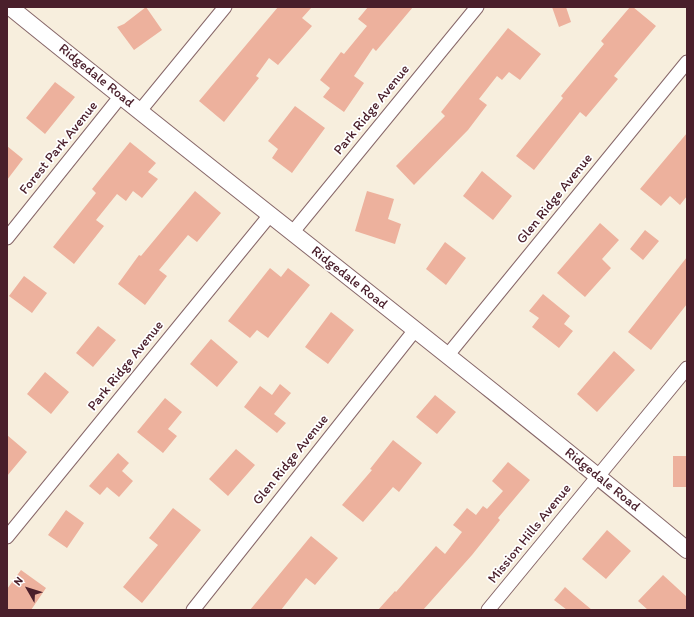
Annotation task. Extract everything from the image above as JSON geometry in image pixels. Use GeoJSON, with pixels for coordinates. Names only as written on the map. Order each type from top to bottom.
{"type":"FeatureCollection","features":[{"type":"Feature","properties":{"kind":"street","name":"Ridgedale Road"},"geometry":{"type":"LineString","coordinates":[[10,7],[120,97],[598,476],[687,550]]}},
{"type":"Feature","properties":{"kind":"street"},"geometry":{"type":"LineString","coordinates":[[139,112],[225,7]]}},
{"type":"Feature","properties":{"kind":"street","name":"Park Ridge Avenue"},"geometry":{"type":"LineString","coordinates":[[292,233],[477,7]]}},
{"type":"Feature","properties":{"kind":"street","name":"Glen Ridge Avenue"},"geometry":{"type":"LineString","coordinates":[[447,356],[687,62]]}},
{"type":"Feature","properties":{"kind":"street","name":"Forest Park Avenue"},"geometry":{"type":"LineString","coordinates":[[7,238],[120,97]]}},
{"type":"Feature","properties":{"kind":"street","name":"Park Ridge Avenue"},"geometry":{"type":"LineString","coordinates":[[7,537],[270,215]]}},
{"type":"Feature","properties":{"kind":"street","name":"Glen Ridge Avenue"},"geometry":{"type":"LineString","coordinates":[[193,610],[415,330]]}},
{"type":"Feature","properties":{"kind":"street","name":"Mission Hills Avenue"},"geometry":{"type":"LineString","coordinates":[[488,610],[687,368]]}},
{"type":"Feature","properties":{"kind":"building"},"geometry":{"type":"Polygon","coordinates":[[[146,7],[162,30],[134,50],[117,27],[124,24],[146,7]]]}},
{"type":"Feature","properties":{"kind":"building"},"geometry":{"type":"Polygon","coordinates":[[[278,7],[312,7],[302,18],[312,26],[278,65],[269,58],[256,76],[259,78],[224,122],[199,101],[278,7]]]}},
{"type":"Feature","properties":{"kind":"building"},"geometry":{"type":"Polygon","coordinates":[[[368,7],[413,7],[376,51],[373,48],[354,76],[364,83],[344,112],[323,97],[330,88],[320,80],[341,52],[344,54],[367,26],[358,19],[368,7]]]}},
{"type":"Feature","properties":{"kind":"building"},"geometry":{"type":"Polygon","coordinates":[[[552,7],[566,7],[571,22],[559,27],[552,7]]]}},
{"type":"Feature","properties":{"kind":"building"},"geometry":{"type":"Polygon","coordinates":[[[630,7],[633,7],[656,26],[614,76],[618,79],[586,117],[580,112],[534,170],[516,156],[563,98],[561,96],[604,44],[601,41],[630,7]]]}},
{"type":"Feature","properties":{"kind":"building"},"geometry":{"type":"Polygon","coordinates":[[[508,28],[541,54],[520,80],[509,72],[502,80],[497,76],[479,99],[487,105],[468,130],[414,185],[396,166],[445,116],[441,112],[508,28]]]}},
{"type":"Feature","properties":{"kind":"building"},"geometry":{"type":"Polygon","coordinates":[[[55,82],[75,97],[45,134],[26,118],[55,82]]]}},
{"type":"Feature","properties":{"kind":"building"},"geometry":{"type":"Polygon","coordinates":[[[295,106],[325,128],[292,173],[272,158],[278,149],[268,141],[295,106]]]}},
{"type":"Feature","properties":{"kind":"building"},"geometry":{"type":"Polygon","coordinates":[[[687,133],[687,196],[680,205],[670,196],[661,206],[640,189],[687,133]]]}},
{"type":"Feature","properties":{"kind":"building"},"geometry":{"type":"Polygon","coordinates":[[[130,142],[156,163],[148,172],[158,179],[142,198],[133,191],[126,201],[117,194],[96,220],[104,226],[74,264],[53,247],[96,193],[92,189],[130,142]]]}},
{"type":"Feature","properties":{"kind":"building"},"geometry":{"type":"Polygon","coordinates":[[[7,146],[23,159],[7,180],[7,146]]]}},
{"type":"Feature","properties":{"kind":"building"},"geometry":{"type":"Polygon","coordinates":[[[482,171],[512,196],[493,220],[463,196],[482,171]]]}},
{"type":"Feature","properties":{"kind":"building"},"geometry":{"type":"Polygon","coordinates":[[[195,191],[221,213],[197,242],[188,235],[159,270],[167,276],[145,305],[118,284],[139,255],[141,256],[195,191]]]}},
{"type":"Feature","properties":{"kind":"building"},"geometry":{"type":"Polygon","coordinates":[[[367,191],[394,199],[388,219],[401,224],[395,244],[355,231],[367,191]]]}},
{"type":"Feature","properties":{"kind":"building"},"geometry":{"type":"Polygon","coordinates":[[[600,223],[619,240],[602,259],[611,268],[585,297],[557,273],[600,223]]]}},
{"type":"Feature","properties":{"kind":"building"},"geometry":{"type":"Polygon","coordinates":[[[645,230],[659,241],[643,260],[630,249],[645,230]]]}},
{"type":"Feature","properties":{"kind":"building"},"geometry":{"type":"Polygon","coordinates":[[[445,242],[466,258],[446,285],[426,269],[445,242]]]}},
{"type":"Feature","properties":{"kind":"building"},"geometry":{"type":"Polygon","coordinates":[[[687,257],[687,304],[651,350],[628,332],[687,257]]]}},
{"type":"Feature","properties":{"kind":"building"},"geometry":{"type":"Polygon","coordinates":[[[270,268],[281,277],[288,268],[310,285],[268,338],[257,330],[250,338],[228,321],[270,268]]]}},
{"type":"Feature","properties":{"kind":"building"},"geometry":{"type":"Polygon","coordinates":[[[24,276],[47,293],[32,313],[9,296],[24,276]]]}},
{"type":"Feature","properties":{"kind":"building"},"geometry":{"type":"Polygon","coordinates":[[[543,294],[570,316],[564,324],[573,331],[559,348],[532,327],[539,318],[529,311],[543,294]]]}},
{"type":"Feature","properties":{"kind":"building"},"geometry":{"type":"Polygon","coordinates":[[[331,312],[354,330],[328,364],[305,347],[331,312]]]}},
{"type":"Feature","properties":{"kind":"building"},"geometry":{"type":"Polygon","coordinates":[[[98,326],[116,340],[93,367],[76,353],[98,326]]]}},
{"type":"Feature","properties":{"kind":"building"},"geometry":{"type":"Polygon","coordinates":[[[211,339],[238,362],[217,387],[190,364],[211,339]]]}},
{"type":"Feature","properties":{"kind":"building"},"geometry":{"type":"Polygon","coordinates":[[[614,351],[635,370],[597,412],[577,394],[614,351]]]}},
{"type":"Feature","properties":{"kind":"building"},"geometry":{"type":"Polygon","coordinates":[[[45,372],[69,392],[51,414],[27,394],[45,372]]]}},
{"type":"Feature","properties":{"kind":"building"},"geometry":{"type":"Polygon","coordinates":[[[280,384],[291,393],[274,414],[286,423],[277,433],[244,407],[260,386],[272,395],[280,384]]]}},
{"type":"Feature","properties":{"kind":"building"},"geometry":{"type":"Polygon","coordinates":[[[435,395],[456,412],[437,434],[416,417],[435,395]]]}},
{"type":"Feature","properties":{"kind":"building"},"geometry":{"type":"Polygon","coordinates":[[[165,398],[182,412],[168,429],[177,436],[163,453],[137,432],[165,398]]]}},
{"type":"Feature","properties":{"kind":"building"},"geometry":{"type":"Polygon","coordinates":[[[7,435],[27,452],[7,476],[7,435]]]}},
{"type":"Feature","properties":{"kind":"building"},"geometry":{"type":"Polygon","coordinates":[[[393,440],[422,463],[399,492],[393,487],[363,522],[342,505],[372,470],[370,469],[393,440]]]}},
{"type":"Feature","properties":{"kind":"building"},"geometry":{"type":"Polygon","coordinates":[[[236,449],[255,465],[228,496],[209,479],[236,449]]]}},
{"type":"Feature","properties":{"kind":"building"},"geometry":{"type":"Polygon","coordinates":[[[118,453],[129,463],[122,471],[133,481],[119,497],[107,487],[100,495],[89,486],[118,453]]]}},
{"type":"Feature","properties":{"kind":"building"},"geometry":{"type":"Polygon","coordinates":[[[673,456],[687,456],[687,487],[673,487],[673,456]]]}},
{"type":"Feature","properties":{"kind":"building"},"geometry":{"type":"Polygon","coordinates":[[[508,462],[530,480],[498,518],[500,520],[472,555],[423,610],[378,610],[395,591],[396,592],[436,546],[445,554],[462,532],[453,525],[467,508],[476,515],[483,506],[487,509],[503,491],[492,481],[508,462]]]}},
{"type":"Feature","properties":{"kind":"building"},"geometry":{"type":"Polygon","coordinates":[[[173,508],[201,530],[142,603],[123,587],[158,545],[149,538],[173,508]]]}},
{"type":"Feature","properties":{"kind":"building"},"geometry":{"type":"Polygon","coordinates":[[[66,510],[84,523],[67,548],[48,535],[66,510]]]}},
{"type":"Feature","properties":{"kind":"building"},"geometry":{"type":"Polygon","coordinates":[[[607,530],[631,551],[606,579],[582,559],[607,530]]]}},
{"type":"Feature","properties":{"kind":"building"},"geometry":{"type":"Polygon","coordinates":[[[311,536],[338,558],[315,585],[306,578],[281,610],[250,610],[311,536]]]}},
{"type":"Feature","properties":{"kind":"building"},"geometry":{"type":"Polygon","coordinates":[[[21,570],[46,588],[31,610],[7,610],[7,589],[21,570]]]}},
{"type":"Feature","properties":{"kind":"building"},"geometry":{"type":"Polygon","coordinates":[[[663,575],[687,597],[687,610],[648,610],[638,601],[663,575]]]}},
{"type":"Feature","properties":{"kind":"building"},"geometry":{"type":"Polygon","coordinates":[[[565,587],[592,610],[567,610],[554,600],[565,587]]]}}]}
